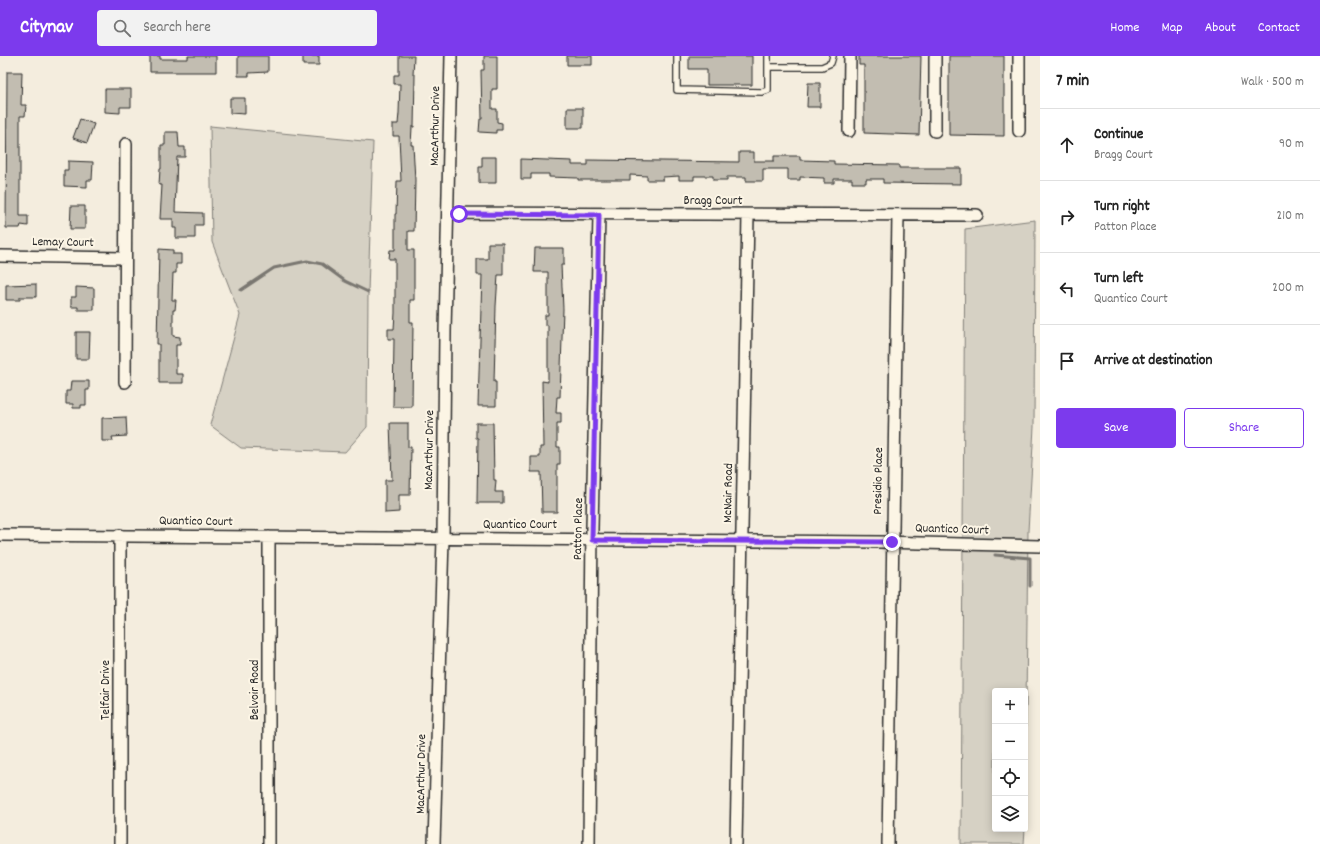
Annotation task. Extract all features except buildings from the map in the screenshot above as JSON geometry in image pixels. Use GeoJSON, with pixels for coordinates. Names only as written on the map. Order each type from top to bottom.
{"type":"FeatureCollection","features":[{"type":"Feature","properties":{"kind":"street","name":"MacArthur Drive"},"geometry":{"type":"LineString","coordinates":[[434,844],[443,539],[451,56]]}},
{"type":"Feature","properties":{"kind":"street"},"geometry":{"type":"LineString","coordinates":[[849,131],[850,56]]}},
{"type":"Feature","properties":{"kind":"street"},"geometry":{"type":"LineString","coordinates":[[934,132],[935,56]]}},
{"type":"Feature","properties":{"kind":"street"},"geometry":{"type":"LineString","coordinates":[[1018,56],[1018,132]]}},
{"type":"Feature","properties":{"kind":"street"},"geometry":{"type":"LineString","coordinates":[[125,382],[126,144]]}},
{"type":"Feature","properties":{"kind":"street","name":"Bragg Court"},"geometry":{"type":"LineString","coordinates":[[448,214],[978,215]]}},
{"type":"Feature","properties":{"kind":"street","name":"Patton Place"},"geometry":{"type":"LineString","coordinates":[[589,844],[592,540],[599,215]]}},
{"type":"Feature","properties":{"kind":"street","name":"McNair Road"},"geometry":{"type":"LineString","coordinates":[[736,844],[748,215]]}},
{"type":"Feature","properties":{"kind":"street","name":"Presidio Place"},"geometry":{"type":"LineString","coordinates":[[888,844],[898,215]]}},
{"type":"Feature","properties":{"kind":"street","name":"Lemay Court"},"geometry":{"type":"LineString","coordinates":[[0,256],[125,258]]}},
{"type":"Feature","properties":{"kind":"street","name":"Quantico Court"},"geometry":{"type":"LineString","coordinates":[[0,535],[742,540],[1040,546]]}},
{"type":"Feature","properties":{"kind":"street","name":"Telfair Drive"},"geometry":{"type":"LineString","coordinates":[[120,535],[120,844]]}},
{"type":"Feature","properties":{"kind":"street","name":"Belvoir Road"},"geometry":{"type":"LineString","coordinates":[[269,537],[269,844]]}},
{"type":"Feature","properties":{"kind":"lane"},"geometry":{"type":"LineString","coordinates":[[676,56],[677,90],[762,92],[768,90],[768,56]]}},
{"type":"Feature","properties":{"kind":"lane"},"geometry":{"type":"LineString","coordinates":[[768,67],[822,67],[831,63],[833,56]]}},
{"type":"Feature","properties":{"kind":"shaded area"},"geometry":{"type":"Polygon","coordinates":[[[210,126],[373,142],[368,292],[367,427],[345,452],[241,448],[210,425],[240,315],[212,242],[210,126]]]}},
{"type":"Feature","properties":{"kind":"shaded area"},"geometry":{"type":"Polygon","coordinates":[[[1035,220],[1034,427],[1028,531],[1026,688],[992,688],[992,832],[1025,832],[1024,844],[961,844],[965,229],[1035,220]]]}},
{"type":"Feature","properties":{"kind":"waterway"},"geometry":{"type":"LineString","coordinates":[[241,290],[274,268],[307,261],[322,264],[345,281],[368,292]]}},
{"type":"Feature","properties":{"kind":"waterway"},"geometry":{"type":"LineString","coordinates":[[995,555],[1030,558],[1030,586]]}},
{"type":"Feature","properties":{"kind":"route"},"geometry":{"type":"LineString","coordinates":[[459,214],[599,215],[592,540],[892,542]]}}]}
